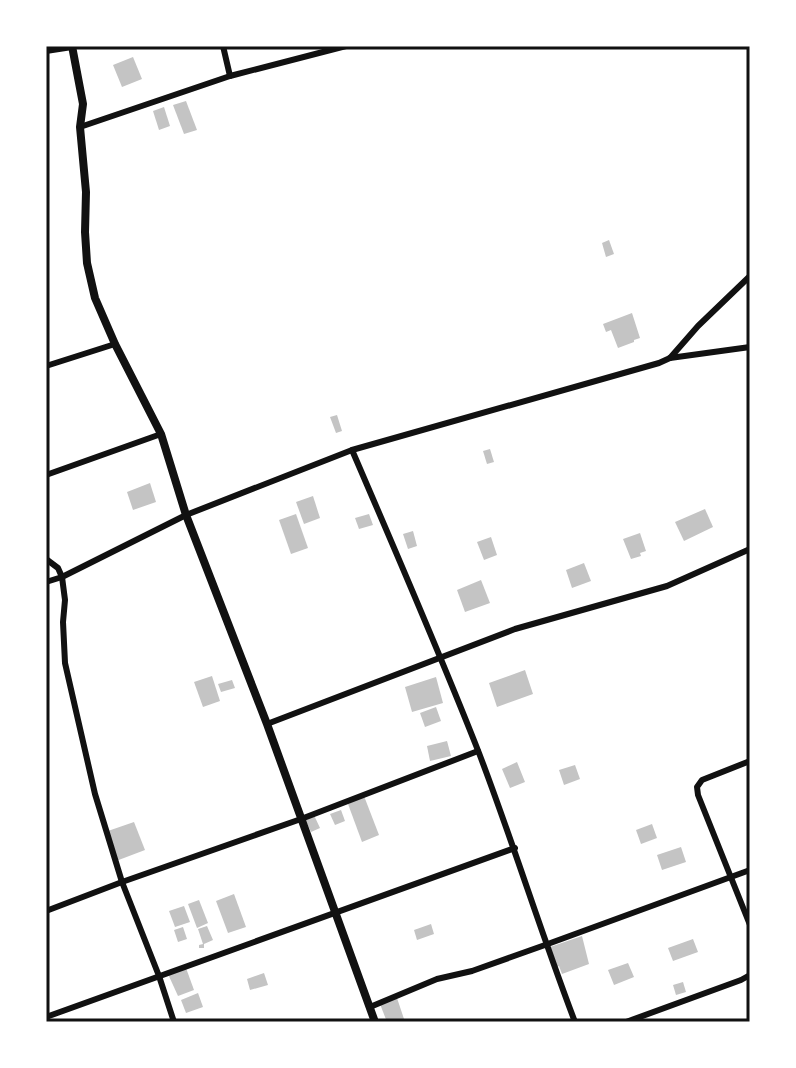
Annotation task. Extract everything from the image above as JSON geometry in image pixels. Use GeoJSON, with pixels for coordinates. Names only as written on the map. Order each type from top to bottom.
{"type":"FeatureCollection","features":[{"type":"Feature","properties":{"kind":"street"},"geometry":{"type":"LineString","coordinates":[[46,51],[72,46],[83,104],[80,127],[86,192],[85,232],[87,263],[95,298],[161,434],[186,515],[267,724],[375,1022]]}},
{"type":"Feature","properties":{"kind":"street"},"geometry":{"type":"LineString","coordinates":[[223,46],[230,76]]}},
{"type":"Feature","properties":{"kind":"street"},"geometry":{"type":"LineString","coordinates":[[80,127],[230,76],[346,46]]}},
{"type":"Feature","properties":{"kind":"street"},"geometry":{"type":"LineString","coordinates":[[670,358],[750,276]]}},
{"type":"Feature","properties":{"kind":"street"},"geometry":{"type":"LineString","coordinates":[[46,366],[115,344]]}},
{"type":"Feature","properties":{"kind":"street"},"geometry":{"type":"LineString","coordinates":[[46,582],[186,515],[352,450],[670,358],[750,347]]}},
{"type":"Feature","properties":{"kind":"street"},"geometry":{"type":"LineString","coordinates":[[46,475],[161,434]]}},
{"type":"Feature","properties":{"kind":"street"},"geometry":{"type":"LineString","coordinates":[[352,450],[478,751],[575,1022]]}},
{"type":"Feature","properties":{"kind":"street"},"geometry":{"type":"LineString","coordinates":[[267,724],[515,629],[667,586],[750,549]]}},
{"type":"Feature","properties":{"kind":"street"},"geometry":{"type":"LineString","coordinates":[[46,559],[58,568],[62,577],[65,663],[95,794],[122,882],[174,1022]]}},
{"type":"Feature","properties":{"kind":"street"},"geometry":{"type":"LineString","coordinates":[[46,911],[478,751]]}},
{"type":"Feature","properties":{"kind":"street"},"geometry":{"type":"LineString","coordinates":[[750,761],[702,780],[697,787],[750,925]]}},
{"type":"Feature","properties":{"kind":"street"},"geometry":{"type":"LineString","coordinates":[[46,1017],[515,848]]}},
{"type":"Feature","properties":{"kind":"street"},"geometry":{"type":"LineString","coordinates":[[370,1007],[437,979],[472,971],[750,870]]}},
{"type":"Feature","properties":{"kind":"street"},"geometry":{"type":"LineString","coordinates":[[626,1022],[750,975]]}},
{"type":"Feature","properties":{"kind":"building"},"geometry":{"type":"Polygon","coordinates":[[[133,57],[142,79],[122,87],[113,65],[133,57]]]}},
{"type":"Feature","properties":{"kind":"building"},"geometry":{"type":"Polygon","coordinates":[[[186,101],[197,130],[184,134],[173,105],[186,101]]]}},
{"type":"Feature","properties":{"kind":"building"},"geometry":{"type":"Polygon","coordinates":[[[164,107],[170,126],[159,130],[153,111],[164,107]]]}},
{"type":"Feature","properties":{"kind":"building"},"geometry":{"type":"Polygon","coordinates":[[[609,240],[614,254],[606,257],[602,243],[609,240]]]}},
{"type":"Feature","properties":{"kind":"building"},"geometry":{"type":"Polygon","coordinates":[[[632,313],[640,338],[618,348],[611,330],[606,332],[603,324],[632,313]]]}},
{"type":"Feature","properties":{"kind":"building"},"geometry":{"type":"Polygon","coordinates":[[[337,415],[342,431],[336,433],[330,417],[337,415]]]}},
{"type":"Feature","properties":{"kind":"building"},"geometry":{"type":"Polygon","coordinates":[[[490,449],[494,462],[487,464],[483,451],[490,449]]]}},
{"type":"Feature","properties":{"kind":"building"},"geometry":{"type":"Polygon","coordinates":[[[150,483],[156,502],[133,510],[127,492],[150,483]]]}},
{"type":"Feature","properties":{"kind":"building"},"geometry":{"type":"Polygon","coordinates":[[[313,496],[320,518],[304,524],[296,502],[313,496]]]}},
{"type":"Feature","properties":{"kind":"building"},"geometry":{"type":"Polygon","coordinates":[[[705,509],[713,527],[684,541],[675,522],[705,509]]]}},
{"type":"Feature","properties":{"kind":"building"},"geometry":{"type":"Polygon","coordinates":[[[296,514],[308,548],[291,554],[279,520],[296,514]]]}},
{"type":"Feature","properties":{"kind":"building"},"geometry":{"type":"Polygon","coordinates":[[[369,514],[373,525],[359,529],[355,518],[369,514]]]}},
{"type":"Feature","properties":{"kind":"building"},"geometry":{"type":"Polygon","coordinates":[[[413,531],[417,546],[408,549],[403,534],[413,531]]]}},
{"type":"Feature","properties":{"kind":"building"},"geometry":{"type":"Polygon","coordinates":[[[640,533],[646,551],[631,559],[623,539],[640,533]]]}},
{"type":"Feature","properties":{"kind":"building"},"geometry":{"type":"Polygon","coordinates":[[[491,537],[497,555],[484,560],[477,542],[491,537]]]}},
{"type":"Feature","properties":{"kind":"building"},"geometry":{"type":"Polygon","coordinates":[[[584,563],[591,581],[572,588],[566,570],[584,563]]]}},
{"type":"Feature","properties":{"kind":"building"},"geometry":{"type":"Polygon","coordinates":[[[481,580],[490,603],[465,612],[457,590],[481,580]]]}},
{"type":"Feature","properties":{"kind":"building"},"geometry":{"type":"Polygon","coordinates":[[[525,670],[533,694],[497,707],[489,683],[525,670]]]}},
{"type":"Feature","properties":{"kind":"building"},"geometry":{"type":"Polygon","coordinates":[[[212,676],[220,701],[203,707],[194,682],[212,676]]]}},
{"type":"Feature","properties":{"kind":"building"},"geometry":{"type":"Polygon","coordinates":[[[436,677],[443,703],[412,712],[405,687],[436,677]]]}},
{"type":"Feature","properties":{"kind":"building"},"geometry":{"type":"Polygon","coordinates":[[[232,680],[235,688],[221,692],[218,684],[232,680]]]}},
{"type":"Feature","properties":{"kind":"building"},"geometry":{"type":"Polygon","coordinates":[[[436,707],[441,721],[425,727],[420,713],[436,707]]]}},
{"type":"Feature","properties":{"kind":"building"},"geometry":{"type":"Polygon","coordinates":[[[447,741],[451,756],[430,761],[427,746],[447,741]]]}},
{"type":"Feature","properties":{"kind":"building"},"geometry":{"type":"Polygon","coordinates":[[[517,762],[525,782],[510,788],[502,769],[517,762]]]}},
{"type":"Feature","properties":{"kind":"building"},"geometry":{"type":"Polygon","coordinates":[[[575,765],[580,779],[564,785],[559,770],[575,765]]]}},
{"type":"Feature","properties":{"kind":"building"},"geometry":{"type":"Polygon","coordinates":[[[364,796],[379,835],[362,842],[348,804],[364,796]]]}},
{"type":"Feature","properties":{"kind":"building"},"geometry":{"type":"Polygon","coordinates":[[[341,810],[345,821],[335,825],[330,814],[341,810]]]}},
{"type":"Feature","properties":{"kind":"building"},"geometry":{"type":"Polygon","coordinates":[[[313,813],[320,828],[311,832],[304,817],[313,813]]]}},
{"type":"Feature","properties":{"kind":"building"},"geometry":{"type":"Polygon","coordinates":[[[134,822],[145,850],[116,861],[105,832],[134,822]]]}},
{"type":"Feature","properties":{"kind":"building"},"geometry":{"type":"Polygon","coordinates":[[[652,824],[657,838],[641,844],[636,830],[652,824]]]}},
{"type":"Feature","properties":{"kind":"building"},"geometry":{"type":"Polygon","coordinates":[[[681,847],[686,862],[662,870],[657,855],[681,847]]]}},
{"type":"Feature","properties":{"kind":"building"},"geometry":{"type":"Polygon","coordinates":[[[234,894],[246,927],[228,933],[216,901],[234,894]]]}},
{"type":"Feature","properties":{"kind":"building"},"geometry":{"type":"Polygon","coordinates":[[[199,900],[208,923],[197,928],[188,904],[199,900]]]}},
{"type":"Feature","properties":{"kind":"building"},"geometry":{"type":"Polygon","coordinates":[[[184,906],[190,922],[175,927],[169,911],[184,906]]]}},
{"type":"Feature","properties":{"kind":"building"},"geometry":{"type":"Polygon","coordinates":[[[431,924],[434,934],[417,940],[414,930],[431,924]]]}},
{"type":"Feature","properties":{"kind":"building"},"geometry":{"type":"Polygon","coordinates":[[[207,926],[213,940],[204,944],[204,948],[199,948],[203,944],[198,929],[207,926]]]}},
{"type":"Feature","properties":{"kind":"building"},"geometry":{"type":"Polygon","coordinates":[[[183,927],[187,939],[178,942],[174,930],[183,927]]]}},
{"type":"Feature","properties":{"kind":"building"},"geometry":{"type":"Polygon","coordinates":[[[582,936],[589,964],[562,974],[550,947],[582,936]]]}},
{"type":"Feature","properties":{"kind":"building"},"geometry":{"type":"Polygon","coordinates":[[[693,939],[698,952],[673,961],[668,948],[693,939]]]}},
{"type":"Feature","properties":{"kind":"building"},"geometry":{"type":"Polygon","coordinates":[[[628,963],[634,977],[614,985],[608,970],[628,963]]]}},
{"type":"Feature","properties":{"kind":"building"},"geometry":{"type":"Polygon","coordinates":[[[186,968],[194,990],[178,996],[168,974],[186,968]]]}},
{"type":"Feature","properties":{"kind":"building"},"geometry":{"type":"Polygon","coordinates":[[[264,973],[268,985],[250,990],[247,979],[264,973]]]}},
{"type":"Feature","properties":{"kind":"building"},"geometry":{"type":"Polygon","coordinates":[[[683,982],[686,992],[676,995],[673,985],[683,982]]]}},
{"type":"Feature","properties":{"kind":"building"},"geometry":{"type":"Polygon","coordinates":[[[198,993],[203,1007],[186,1013],[181,1000],[198,993]]]}},
{"type":"Feature","properties":{"kind":"building"},"geometry":{"type":"Polygon","coordinates":[[[397,998],[405,1022],[387,1022],[380,1004],[397,998]]]}}]}
